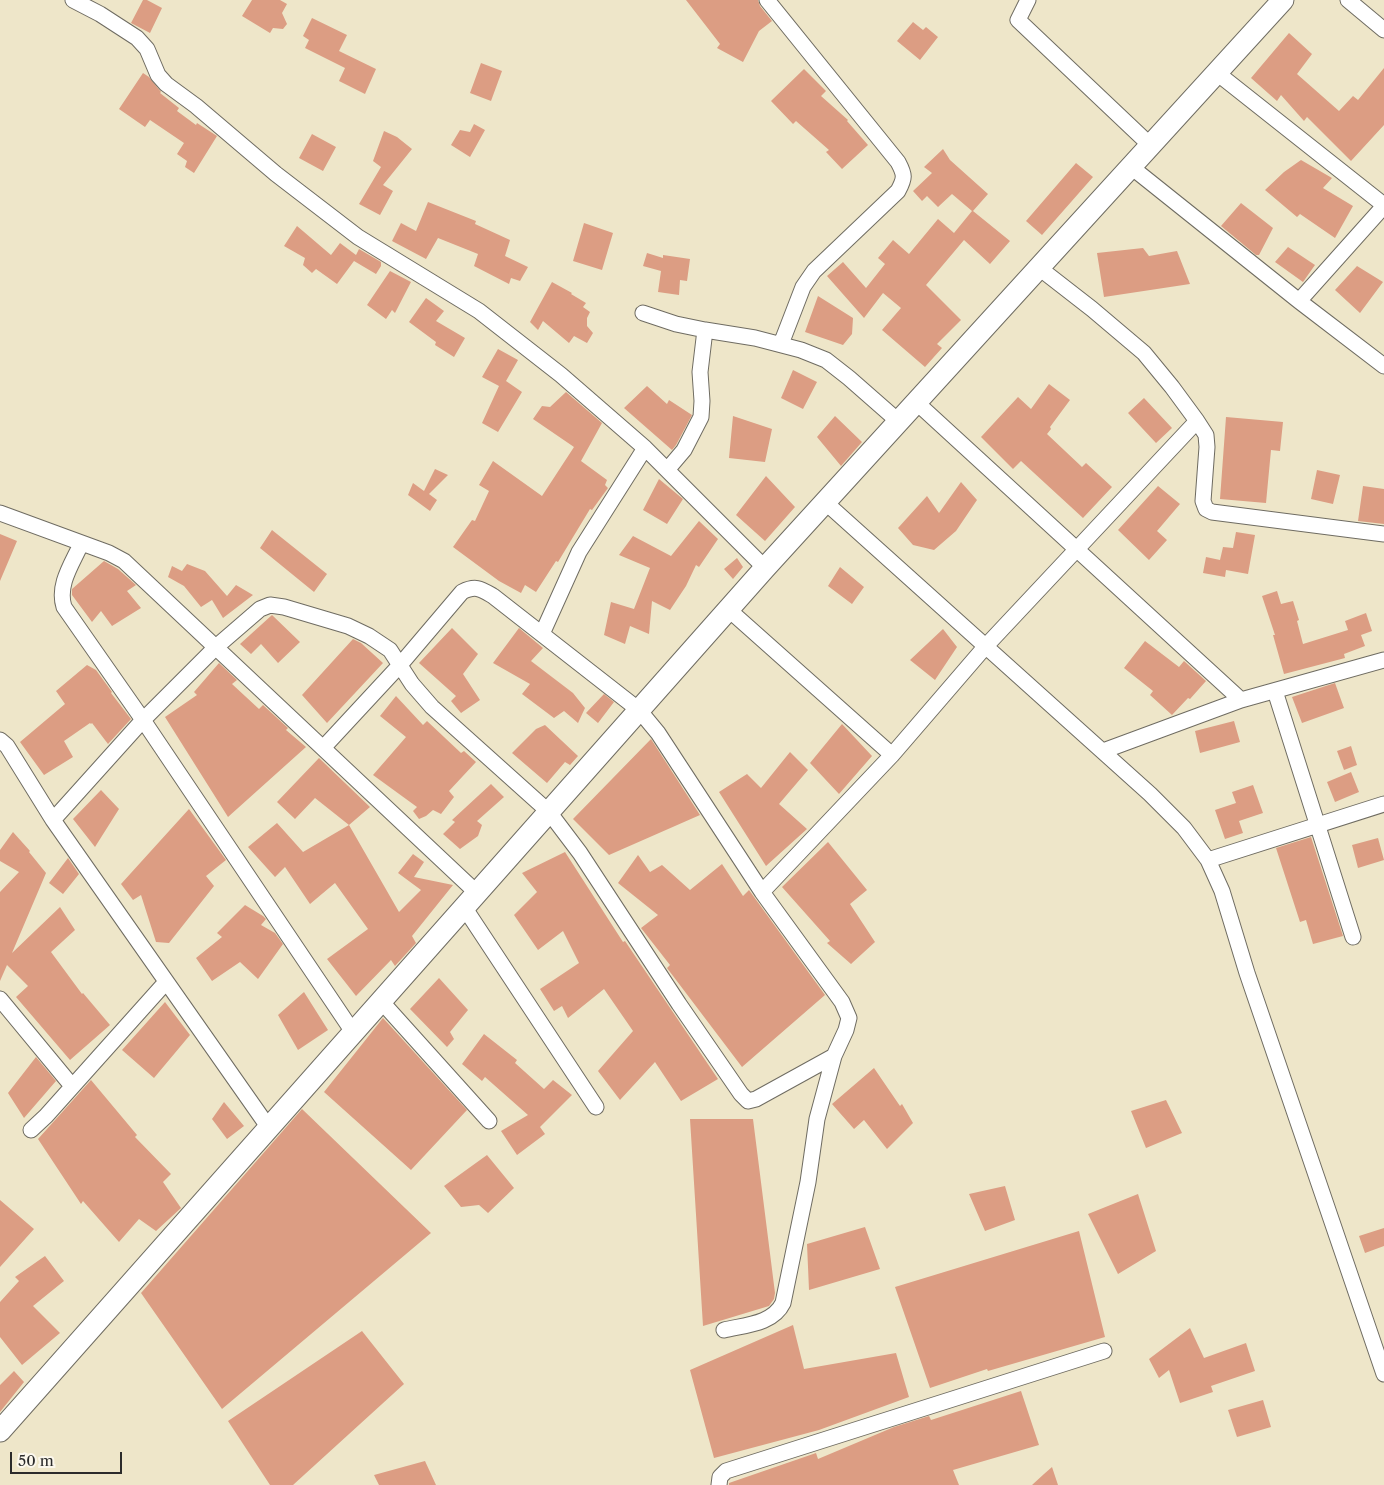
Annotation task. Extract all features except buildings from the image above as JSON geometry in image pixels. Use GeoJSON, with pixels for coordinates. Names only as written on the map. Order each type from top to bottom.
{"type":"FeatureCollection","features":[{"type":"Feature","properties":{"kind":"street"},"geometry":{"type":"LineString","coordinates":[[73,0],[100,14],[137,38],[147,49],[158,75],[166,84],[196,106],[276,174],[358,237],[479,311],[561,375],[645,448],[765,568]]}},
{"type":"Feature","properties":{"kind":"street"},"geometry":{"type":"LineString","coordinates":[[767,0],[898,162],[904,173],[903,181],[898,191],[814,271],[803,287],[781,344]]}},
{"type":"Feature","properties":{"kind":"street"},"geometry":{"type":"LineString","coordinates":[[1028,0],[1018,20],[1150,145]]}},
{"type":"Feature","properties":{"kind":"street"},"geometry":{"type":"LineString","coordinates":[[0,1431],[728,609],[1282,0]]}},
{"type":"Feature","properties":{"kind":"street"},"geometry":{"type":"LineString","coordinates":[[1348,0],[1384,30]]}},
{"type":"Feature","properties":{"kind":"street"},"geometry":{"type":"LineString","coordinates":[[1217,73],[1384,205],[1299,301]]}},
{"type":"Feature","properties":{"kind":"street"},"geometry":{"type":"LineString","coordinates":[[1130,166],[1299,301],[1384,366]]}},
{"type":"Feature","properties":{"kind":"street"},"geometry":{"type":"LineString","coordinates":[[1038,267],[1144,353],[1197,421],[1206,435],[1208,447],[1203,501],[1206,509],[1212,512],[1384,534]]}},
{"type":"Feature","properties":{"kind":"street"},"geometry":{"type":"LineString","coordinates":[[643,312],[676,324],[781,344],[826,360],[898,421]]}},
{"type":"Feature","properties":{"kind":"street"},"geometry":{"type":"LineString","coordinates":[[667,470],[684,450],[701,417],[700,372],[705,330]]}},
{"type":"Feature","properties":{"kind":"street"},"geometry":{"type":"LineString","coordinates":[[916,402],[1241,700]]}},
{"type":"Feature","properties":{"kind":"street"},"geometry":{"type":"LineString","coordinates":[[762,892],[892,755],[985,647],[1197,421]]}},
{"type":"Feature","properties":{"kind":"street"},"geometry":{"type":"LineString","coordinates":[[542,634],[579,552],[645,448]]}},
{"type":"Feature","properties":{"kind":"street"},"geometry":{"type":"LineString","coordinates":[[825,502],[1103,751],[1184,828],[1208,860],[1222,891],[1384,1374]]}},
{"type":"Feature","properties":{"kind":"street"},"geometry":{"type":"LineString","coordinates":[[0,513],[109,553],[124,561],[323,748],[471,900],[596,1108]]}},
{"type":"Feature","properties":{"kind":"street"},"geometry":{"type":"LineString","coordinates":[[81,544],[62,585],[60,597],[64,607],[144,720],[353,1032]]}},
{"type":"Feature","properties":{"kind":"street"},"geometry":{"type":"LineString","coordinates":[[323,748],[400,665],[462,592],[470,588],[480,588],[493,596],[639,710],[658,733],[762,892],[842,1002],[849,1018],[846,1030],[834,1056],[817,1119],[808,1182],[783,1303],[779,1312],[771,1318],[724,1330]]}},
{"type":"Feature","properties":{"kind":"street"},"geometry":{"type":"LineString","coordinates":[[53,820],[144,720],[216,647],[260,609],[270,605],[284,607],[348,626],[369,636],[390,650],[412,684],[432,707],[548,812],[580,853],[679,1004],[741,1094],[748,1100],[756,1099],[834,1056]]}},
{"type":"Feature","properties":{"kind":"street"},"geometry":{"type":"LineString","coordinates":[[728,609],[892,755]]}},
{"type":"Feature","properties":{"kind":"street"},"geometry":{"type":"LineString","coordinates":[[1103,751],[1241,700],[1384,660]]}},
{"type":"Feature","properties":{"kind":"street"},"geometry":{"type":"LineString","coordinates":[[1274,691],[1353,937]]}},
{"type":"Feature","properties":{"kind":"street"},"geometry":{"type":"LineString","coordinates":[[0,740],[6,746],[53,820],[269,1128]]}},
{"type":"Feature","properties":{"kind":"street"},"geometry":{"type":"LineString","coordinates":[[1208,860],[1384,804]]}},
{"type":"Feature","properties":{"kind":"street"},"geometry":{"type":"LineString","coordinates":[[31,1130],[166,982]]}},
{"type":"Feature","properties":{"kind":"street"},"geometry":{"type":"LineString","coordinates":[[0,1000],[72,1086]]}},
{"type":"Feature","properties":{"kind":"street"},"geometry":{"type":"LineString","coordinates":[[381,1001],[489,1121]]}},
{"type":"Feature","properties":{"kind":"street"},"geometry":{"type":"LineString","coordinates":[[719,1485],[720,1477],[726,1471],[1104,1351]]}}]}
